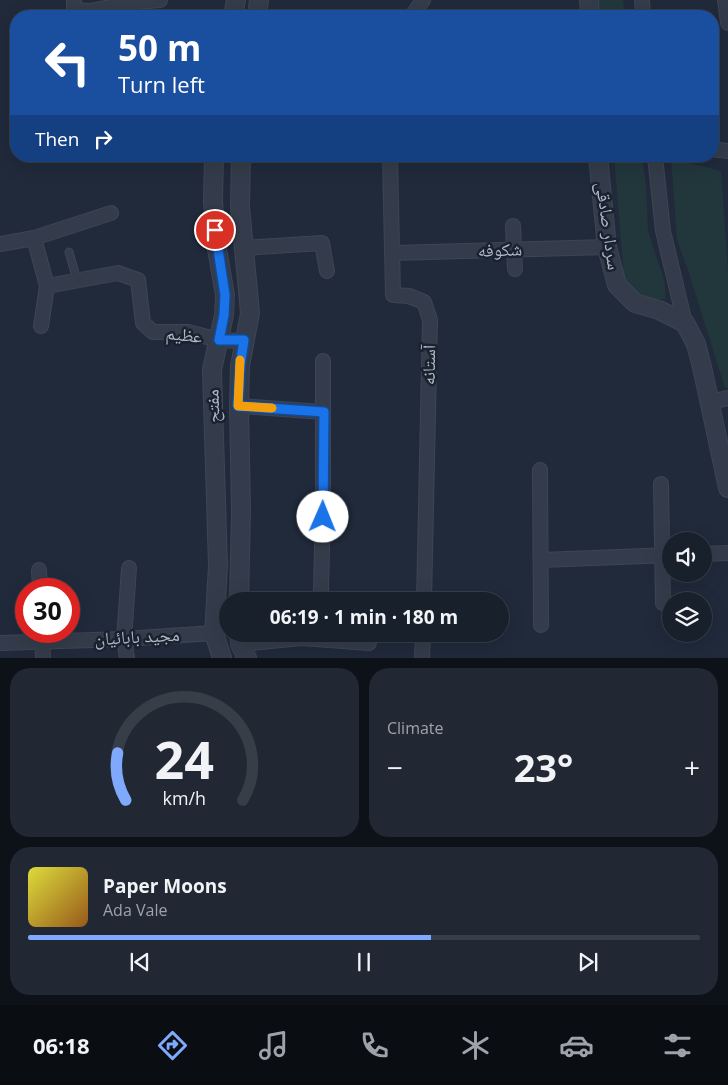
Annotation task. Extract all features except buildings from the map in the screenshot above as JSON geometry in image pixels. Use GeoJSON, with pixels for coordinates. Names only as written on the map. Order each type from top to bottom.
{"type":"FeatureCollection","features":[{"type":"Feature","properties":{"kind":"street"},"geometry":{"type":"LineString","coordinates":[[95,10],[136,2],[160,0]]}},
{"type":"Feature","properties":{"kind":"street"},"geometry":{"type":"LineString","coordinates":[[725,0],[728,23]]}},
{"type":"Feature","properties":{"kind":"street","name":"مفتح"},"geometry":{"type":"LineString","coordinates":[[214,162],[213,201],[216,244],[225,295],[224,315],[212,370],[218,566],[214,633],[222,658]]}},
{"type":"Feature","properties":{"kind":"street","name":"مفتح"},"geometry":{"type":"LineString","coordinates":[[239,592],[238,406],[240,366],[250,313],[242,248],[241,162]]}},
{"type":"Feature","properties":{"kind":"street","name":"آستانه"},"geometry":{"type":"LineString","coordinates":[[390,162],[393,295],[409,296],[424,302],[430,320],[424,592]]}},
{"type":"Feature","properties":{"kind":"street","name":"سردار صادقی"},"geometry":{"type":"LineString","coordinates":[[599,162],[607,247],[617,285],[635,303],[659,310],[685,323]]}},
{"type":"Feature","properties":{"kind":"street"},"geometry":{"type":"LineString","coordinates":[[656,162],[662,231],[685,323],[696,344],[728,488]]}},
{"type":"Feature","properties":{"kind":"street"},"geometry":{"type":"LineString","coordinates":[[0,244],[34,238],[110,213]]}},
{"type":"Feature","properties":{"kind":"street"},"geometry":{"type":"LineString","coordinates":[[512,226],[515,268]]}},
{"type":"Feature","properties":{"kind":"street"},"geometry":{"type":"LineString","coordinates":[[34,238],[47,286],[41,326]]}},
{"type":"Feature","properties":{"kind":"street"},"geometry":{"type":"LineString","coordinates":[[242,248],[322,243],[327,270]]}},
{"type":"Feature","properties":{"kind":"street","name":"شکوفه"},"geometry":{"type":"LineString","coordinates":[[393,253],[607,247]]}},
{"type":"Feature","properties":{"kind":"street","name":"عظیم"},"geometry":{"type":"LineString","coordinates":[[47,286],[118,273],[138,280],[143,323],[153,332],[188,332],[219,340],[244,340]]}},
{"type":"Feature","properties":{"kind":"street"},"geometry":{"type":"LineString","coordinates":[[321,590],[324,502],[323,362]]}},
{"type":"Feature","properties":{"kind":"street"},"geometry":{"type":"LineString","coordinates":[[709,398],[719,400],[728,398]]}},
{"type":"Feature","properties":{"kind":"street"},"geometry":{"type":"LineString","coordinates":[[238,406],[324,412]]}},
{"type":"Feature","properties":{"kind":"street"},"geometry":{"type":"LineString","coordinates":[[540,470],[541,625]]}},
{"type":"Feature","properties":{"kind":"street"},"geometry":{"type":"LineString","coordinates":[[661,484],[665,532]]}},
{"type":"Feature","properties":{"kind":"street"},"geometry":{"type":"LineString","coordinates":[[712,554],[728,553]]}},
{"type":"Feature","properties":{"kind":"street"},"geometry":{"type":"LineString","coordinates":[[541,560],[662,556]]}},
{"type":"Feature","properties":{"kind":"street"},"geometry":{"type":"LineString","coordinates":[[127,658],[124,639],[129,568]]}},
{"type":"Feature","properties":{"kind":"street"},"geometry":{"type":"LineString","coordinates":[[40,570],[40,578]]}},
{"type":"Feature","properties":{"kind":"street","name":"مجید بابائیان"},"geometry":{"type":"LineString","coordinates":[[80,637],[124,639],[214,633]]}},
{"type":"Feature","properties":{"kind":"street"},"geometry":{"type":"LineString","coordinates":[[242,645],[302,638],[369,643]]}},
{"type":"Feature","properties":{"kind":"street","name":"مجید بابائیان"},"geometry":{"type":"LineString","coordinates":[[0,644],[15,641]]}},
{"type":"Feature","properties":{"kind":"street"},"geometry":{"type":"LineString","coordinates":[[422,658],[423,642]]}},
{"type":"Feature","properties":{"kind":"street"},"geometry":{"type":"LineString","coordinates":[[43,643],[43,658]]}},
{"type":"Feature","properties":{"kind":"lane"},"geometry":{"type":"LineString","coordinates":[[69,252],[77,280]]}},
{"type":"Feature","properties":{"kind":"green space"},"geometry":{"type":"Polygon","coordinates":[[[599,0],[623,0],[624,10],[600,10],[599,0]]]}},
{"type":"Feature","properties":{"kind":"green space"},"geometry":{"type":"Polygon","coordinates":[[[614,162],[643,162],[648,231],[665,283],[665,299],[651,300],[638,296],[624,277],[614,162]]]}},
{"type":"Feature","properties":{"kind":"green space"},"geometry":{"type":"Polygon","coordinates":[[[671,162],[686,162],[721,171],[728,270],[728,388],[725,388],[677,240],[671,162]]]}},
{"type":"Feature","properties":{"kind":"slow traffic"},"geometry":{"type":"LineString","coordinates":[[240,360],[238,406],[272,408]]}},
{"type":"Feature","properties":{"kind":"route"},"geometry":{"type":"LineString","coordinates":[[215,230],[225,295],[224,315],[219,340],[244,340],[240,366],[238,406],[324,412],[323,517]]}}]}
